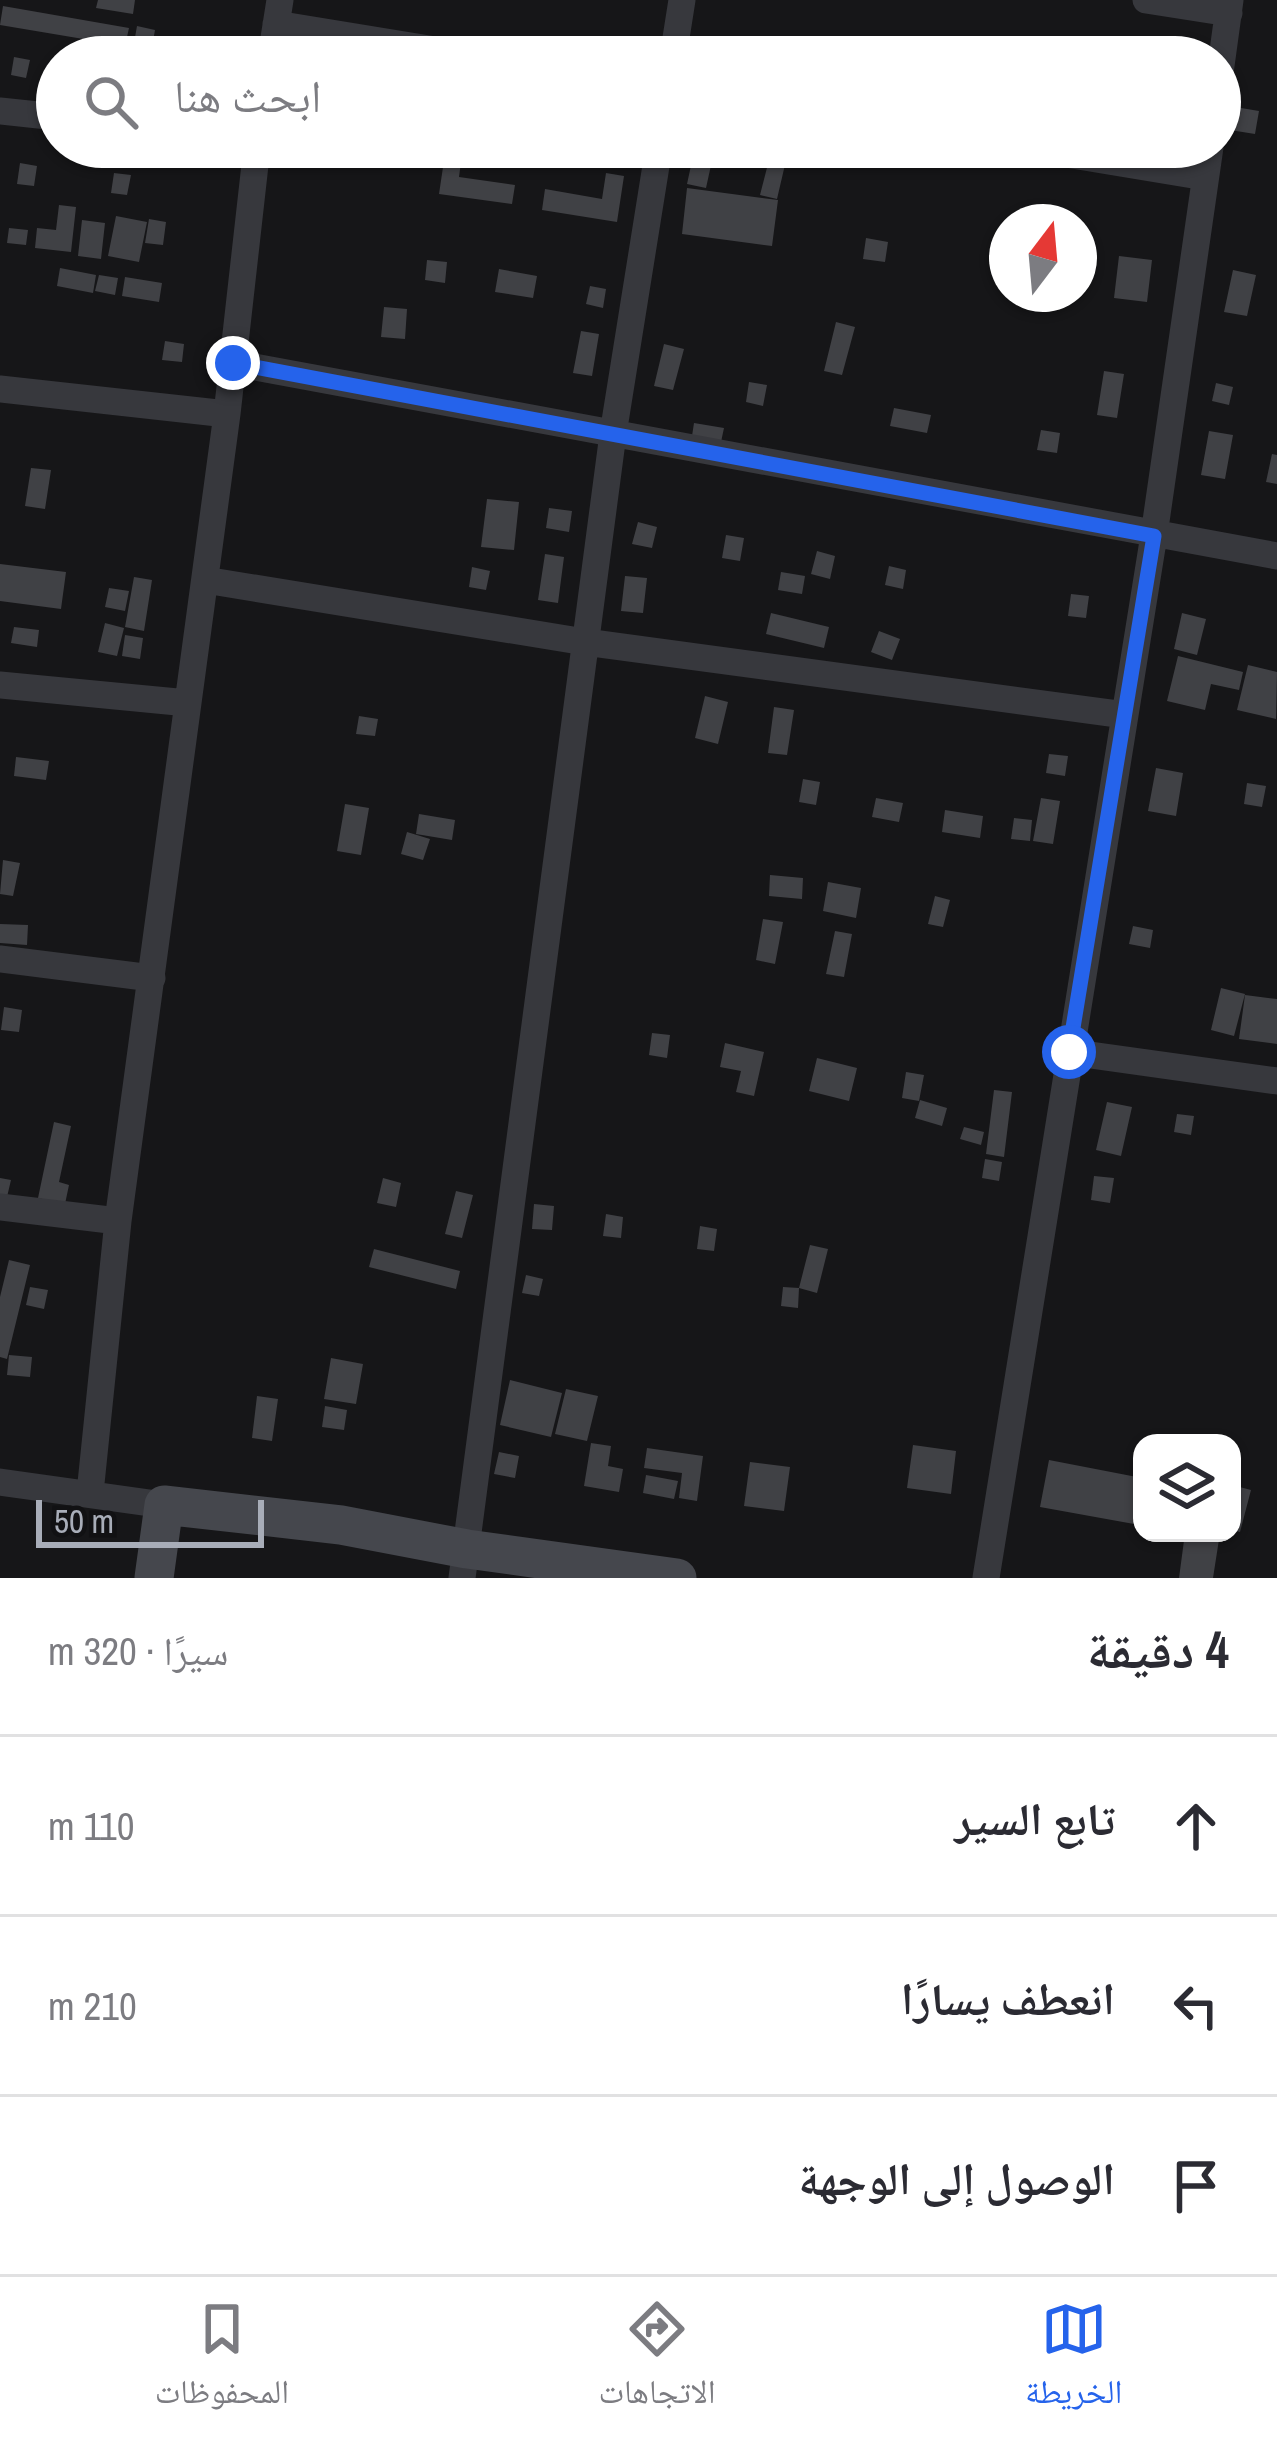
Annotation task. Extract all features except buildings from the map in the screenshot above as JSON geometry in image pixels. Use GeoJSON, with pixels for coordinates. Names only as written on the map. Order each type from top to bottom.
{"type":"FeatureCollection","features":[{"type":"Feature","properties":{"kind":"street"},"geometry":{"type":"LineString","coordinates":[[676,36],[682,0]]}},
{"type":"Feature","properties":{"kind":"street"},"geometry":{"type":"LineString","coordinates":[[1146,0],[1229,6],[1225,36]]}},
{"type":"Feature","properties":{"kind":"street"},"geometry":{"type":"LineString","coordinates":[[278,12],[385,36]]}},
{"type":"Feature","properties":{"kind":"street"},"geometry":{"type":"LineString","coordinates":[[0,111],[36,115]]}},
{"type":"Feature","properties":{"kind":"street"},"geometry":{"type":"LineString","coordinates":[[90,1493],[118,1221],[227,413],[255,168]]}},
{"type":"Feature","properties":{"kind":"street"},"geometry":{"type":"LineString","coordinates":[[465,1563],[613,434],[656,168]]}},
{"type":"Feature","properties":{"kind":"street"},"geometry":{"type":"LineString","coordinates":[[1151,168],[1205,177]]}},
{"type":"Feature","properties":{"kind":"street"},"geometry":{"type":"LineString","coordinates":[[986,1578],[1154,536],[1206,168]]}},
{"type":"Feature","properties":{"kind":"street"},"geometry":{"type":"LineString","coordinates":[[233,363],[1277,556]]}},
{"type":"Feature","properties":{"kind":"street"},"geometry":{"type":"LineString","coordinates":[[0,389],[227,413]]}},
{"type":"Feature","properties":{"kind":"street"},"geometry":{"type":"LineString","coordinates":[[205,580],[585,642],[1124,715]]}},
{"type":"Feature","properties":{"kind":"street"},"geometry":{"type":"LineString","coordinates":[[0,685],[188,704]]}},
{"type":"Feature","properties":{"kind":"street"},"geometry":{"type":"LineString","coordinates":[[0,959],[152,978]]}},
{"type":"Feature","properties":{"kind":"street"},"geometry":{"type":"LineString","coordinates":[[1069,1052],[1277,1081]]}},
{"type":"Feature","properties":{"kind":"street"},"geometry":{"type":"LineString","coordinates":[[0,1208],[118,1221]]}},
{"type":"Feature","properties":{"kind":"street"},"geometry":{"type":"LineString","coordinates":[[0,1482],[341,1526],[465,1563],[677,1578]]}},
{"type":"Feature","properties":{"kind":"street"},"geometry":{"type":"LineString","coordinates":[[154,1578],[164,1505]]}},
{"type":"Feature","properties":{"kind":"route"},"geometry":{"type":"LineString","coordinates":[[233,363],[1154,536],[1069,1052]]}}]}
